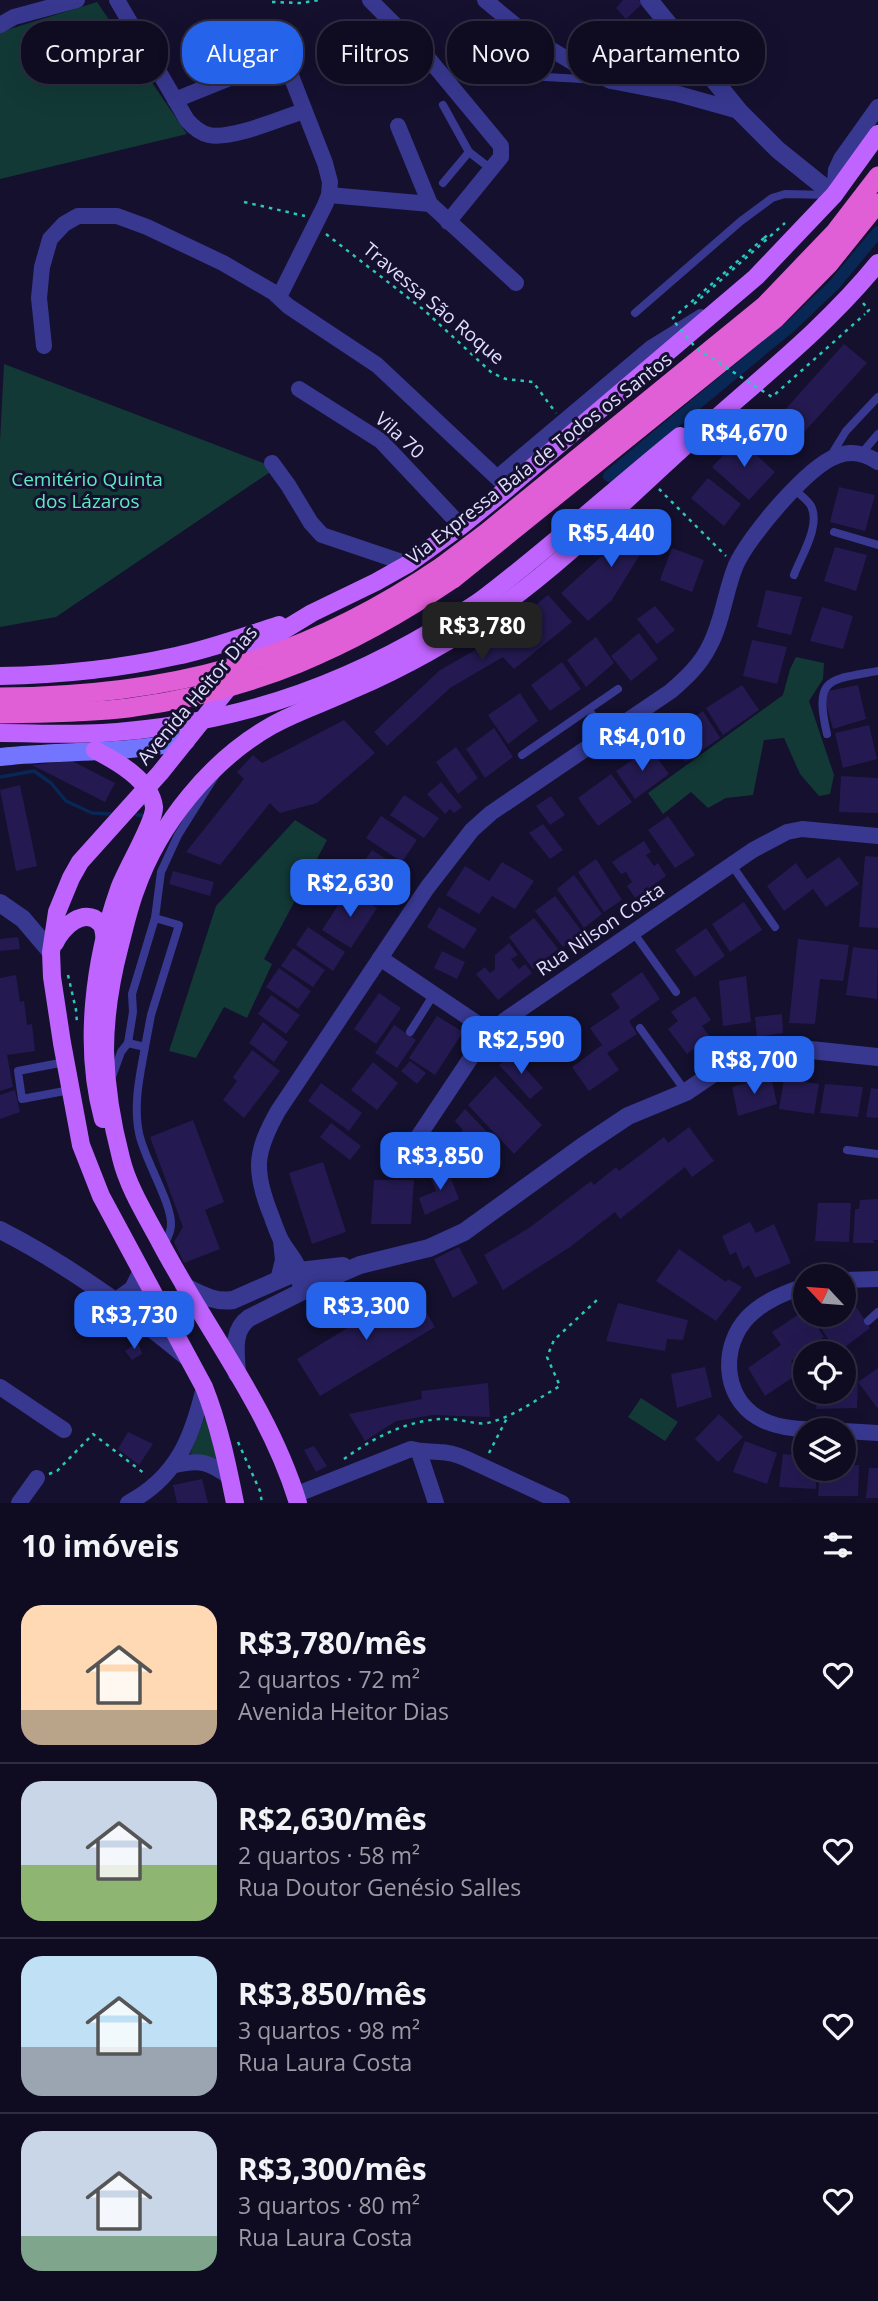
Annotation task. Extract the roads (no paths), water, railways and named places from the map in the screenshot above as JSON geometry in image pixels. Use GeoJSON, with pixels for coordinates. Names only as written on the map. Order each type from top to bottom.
{"type":"FeatureCollection","features":[{"type":"Feature","properties":{"kind":"highway","name":"Via Expressa Baía de Todos os Santos"},"geometry":{"type":"LineString","coordinates":[[0,714],[70,713],[128,708],[235,687],[338,648],[407,610],[530,498],[765,305],[817,254],[878,176]]}},
{"type":"Feature","properties":{"kind":"highway","name":"Via Expressa Baía de Todos os Santos"},"geometry":{"type":"LineString","coordinates":[[0,696],[70,695],[127,689],[230,669],[297,646],[448,573],[498,545],[775,319],[829,264],[878,204]]}},
{"type":"Feature","properties":{"kind":"main road","name":"Avenida Heitor Dias"},"geometry":{"type":"LineString","coordinates":[[235,1503],[216,1416],[204,1387],[101,1196],[81,1144],[65,1062],[52,977],[51,952],[57,912],[71,878],[93,847],[147,788],[266,641],[312,613],[408,564],[461,526],[503,482],[731,300],[834,195],[878,134]]}},
{"type":"Feature","properties":{"kind":"main road"},"geometry":{"type":"LineString","coordinates":[[121,1160],[105,1051],[110,985],[136,888],[147,863],[177,813],[196,789],[222,762],[270,726],[399,668],[470,628],[503,605],[573,549],[831,317],[878,263]]}},
{"type":"Feature","properties":{"kind":"main road"},"geometry":{"type":"LineString","coordinates":[[0,733],[100,733],[178,724],[249,709],[320,687],[360,670],[433,632],[480,601],[680,435],[757,381]]}},
{"type":"Feature","properties":{"kind":"main road"},"geometry":{"type":"LineString","coordinates":[[0,676],[41,675],[129,666],[224,643],[312,613]]}},
{"type":"Feature","properties":{"kind":"main road"},"geometry":{"type":"LineString","coordinates":[[240,672],[244,693],[251,702],[262,709],[279,713],[299,712]]}},
{"type":"Feature","properties":{"kind":"main road"},"geometry":{"type":"LineString","coordinates":[[0,757],[160,747],[186,741]]}},
{"type":"Feature","properties":{"kind":"main road"},"geometry":{"type":"LineString","coordinates":[[95,750],[121,765],[147,788],[155,810],[119,889],[105,940],[94,1007],[93,1074],[103,1119],[130,1183],[163,1248],[277,1445],[297,1499]]}},
{"type":"Feature","properties":{"kind":"main road"},"geometry":{"type":"LineString","coordinates":[[51,952],[62,929],[70,922],[83,918],[99,921],[103,926],[105,940]]}},
{"type":"Feature","properties":{"kind":"street"},"geometry":{"type":"LineString","coordinates":[[0,25],[14,17],[77,0]]}},
{"type":"Feature","properties":{"kind":"street"},"geometry":{"type":"LineString","coordinates":[[117,0],[193,127],[208,135],[218,136],[304,111]]}},
{"type":"Feature","properties":{"kind":"street"},"geometry":{"type":"LineString","coordinates":[[370,0],[428,58],[497,139],[503,152],[448,222]]}},
{"type":"Feature","properties":{"kind":"street"},"geometry":{"type":"LineString","coordinates":[[485,0],[527,35],[568,60]]}},
{"type":"Feature","properties":{"kind":"street"},"geometry":{"type":"LineString","coordinates":[[653,1],[739,111],[778,150],[834,195]]}},
{"type":"Feature","properties":{"kind":"street"},"geometry":{"type":"LineString","coordinates":[[175,100],[232,77],[286,64],[330,182],[329,195],[317,223],[279,297]]}},
{"type":"Feature","properties":{"kind":"street"},"geometry":{"type":"LineString","coordinates":[[626,84],[678,94],[739,111]]}},
{"type":"Feature","properties":{"kind":"street"},"geometry":{"type":"LineString","coordinates":[[834,195],[836,170],[841,159],[878,107]]}},
{"type":"Feature","properties":{"kind":"street"},"geometry":{"type":"LineString","coordinates":[[398,126],[430,204],[516,283]]}},
{"type":"Feature","properties":{"kind":"street"},"geometry":{"type":"LineString","coordinates":[[329,195],[430,204]]}},
{"type":"Feature","properties":{"kind":"street"},"geometry":{"type":"LineString","coordinates":[[44,346],[39,298],[45,250],[56,231],[78,216],[107,215],[132,220],[223,263],[279,297],[288,306],[377,365],[503,482],[562,422],[663,338],[731,300]]}},
{"type":"Feature","properties":{"kind":"street","name":"Vila 70"},"geometry":{"type":"LineString","coordinates":[[299,389],[381,441],[461,526]]}},
{"type":"Feature","properties":{"kind":"street"},"geometry":{"type":"LineString","coordinates":[[295,1296],[301,1279],[294,1258],[282,1241],[264,1199],[257,1165],[260,1149],[278,1111],[434,878],[472,830],[491,813],[671,691],[700,663],[717,629],[736,565],[754,535],[817,467],[840,455],[860,454],[878,462]]}},
{"type":"Feature","properties":{"kind":"street"},"geometry":{"type":"LineString","coordinates":[[272,463],[310,523],[322,535],[408,564]]}},
{"type":"Feature","properties":{"kind":"street","name":"Rua Nilson Costa"},"geometry":{"type":"LineString","coordinates":[[404,1158],[490,1032],[731,864],[786,832],[817,830],[878,836]]}},
{"type":"Feature","properties":{"kind":"street"},"geometry":{"type":"LineString","coordinates":[[0,903],[23,919],[51,952]]}},
{"type":"Feature","properties":{"kind":"street"},"geometry":{"type":"LineString","coordinates":[[380,958],[490,1032]]}},
{"type":"Feature","properties":{"kind":"street"},"geometry":{"type":"LineString","coordinates":[[184,1286],[218,1301],[233,1300],[299,1271],[360,1265],[429,1248],[464,1232],[628,1116],[686,1092],[733,1060],[764,1050],[803,1048],[878,1057]]}},
{"type":"Feature","properties":{"kind":"street"},"geometry":{"type":"LineString","coordinates":[[0,1230],[41,1252],[115,1302],[187,1357]]}},
{"type":"Feature","properties":{"kind":"street"},"geometry":{"type":"LineString","coordinates":[[278,1280],[283,1260],[282,1241]]}},
{"type":"Feature","properties":{"kind":"street"},"geometry":{"type":"LineString","coordinates":[[237,1374],[236,1339],[243,1322],[360,1265]]}},
{"type":"Feature","properties":{"kind":"street"},"geometry":{"type":"LineString","coordinates":[[115,1302],[133,1289],[141,1273]]}},
{"type":"Feature","properties":{"kind":"street"},"geometry":{"type":"LineString","coordinates":[[856,1280],[878,1279]]}},
{"type":"Feature","properties":{"kind":"street"},"geometry":{"type":"LineString","coordinates":[[793,1290],[773,1298],[747,1318],[737,1331],[729,1360],[729,1376],[742,1403],[756,1417],[793,1429]]}},
{"type":"Feature","properties":{"kind":"street"},"geometry":{"type":"LineString","coordinates":[[233,1300],[235,1312],[243,1322]]}},
{"type":"Feature","properties":{"kind":"street"},"geometry":{"type":"LineString","coordinates":[[0,1387],[64,1430]]}},
{"type":"Feature","properties":{"kind":"street"},"geometry":{"type":"LineString","coordinates":[[128,1503],[152,1492],[175,1465],[193,1428],[204,1387]]}},
{"type":"Feature","properties":{"kind":"street"},"geometry":{"type":"LineString","coordinates":[[856,1432],[878,1433]]}},
{"type":"Feature","properties":{"kind":"street"},"geometry":{"type":"LineString","coordinates":[[297,1499],[411,1449],[452,1454],[562,1503]]}},
{"type":"Feature","properties":{"kind":"street"},"geometry":{"type":"LineString","coordinates":[[419,1452],[436,1503]]}},
{"type":"Feature","properties":{"kind":"street"},"geometry":{"type":"LineString","coordinates":[[175,1465],[200,1461],[218,1468],[230,1477]]}},
{"type":"Feature","properties":{"kind":"street"},"geometry":{"type":"LineString","coordinates":[[19,1503],[37,1478]]}},
{"type":"Feature","properties":{"kind":"lane"},"geometry":{"type":"LineString","coordinates":[[443,105],[469,152],[491,169]]}},
{"type":"Feature","properties":{"kind":"lane"},"geometry":{"type":"LineString","coordinates":[[443,183],[469,152]]}},
{"type":"Feature","properties":{"kind":"lane"},"geometry":{"type":"LineString","coordinates":[[635,313],[741,220],[772,198],[785,194],[834,195]]}},
{"type":"Feature","properties":{"kind":"lane"},"geometry":{"type":"LineString","coordinates":[[828,460],[846,431],[878,397]]}},
{"type":"Feature","properties":{"kind":"lane"},"geometry":{"type":"LineString","coordinates":[[860,454],[878,434]]}},
{"type":"Feature","properties":{"kind":"lane"},"geometry":{"type":"LineString","coordinates":[[794,575],[812,530],[814,517],[811,506],[795,490]]}},
{"type":"Feature","properties":{"kind":"lane"},"geometry":{"type":"LineString","coordinates":[[834,532],[878,545]]}},
{"type":"Feature","properties":{"kind":"lane"},"geometry":{"type":"LineString","coordinates":[[827,734],[821,708],[826,687],[843,678],[878,671]]}},
{"type":"Feature","properties":{"kind":"lane"},"geometry":{"type":"LineString","coordinates":[[522,755],[618,690]]}},
{"type":"Feature","properties":{"kind":"lane"},"geometry":{"type":"LineString","coordinates":[[589,710],[605,735]]}},
{"type":"Feature","properties":{"kind":"lane"},"geometry":{"type":"LineString","coordinates":[[109,1086],[121,1052],[128,1043],[133,1012],[132,994],[155,918],[157,890],[168,855],[222,762]]}},
{"type":"Feature","properties":{"kind":"lane"},"geometry":{"type":"LineString","coordinates":[[731,864],[775,927]]}},
{"type":"Feature","properties":{"kind":"lane"},"geometry":{"type":"LineString","coordinates":[[155,918],[178,925],[151,1015],[138,1087],[137,1118],[143,1148],[171,1216],[171,1230],[163,1248]]}},
{"type":"Feature","properties":{"kind":"lane"},"geometry":{"type":"LineString","coordinates":[[633,932],[676,992]]}},
{"type":"Feature","properties":{"kind":"lane"},"geometry":{"type":"LineString","coordinates":[[410,1032],[434,994]]}},
{"type":"Feature","properties":{"kind":"lane"},"geometry":{"type":"LineString","coordinates":[[133,1012],[151,1015]]}},
{"type":"Feature","properties":{"kind":"lane"},"geometry":{"type":"LineString","coordinates":[[640,1028],[686,1092]]}},
{"type":"Feature","properties":{"kind":"lane"},"geometry":{"type":"LineString","coordinates":[[128,1043],[145,1047]]}},
{"type":"Feature","properties":{"kind":"lane"},"geometry":{"type":"LineString","coordinates":[[65,1062],[18,1071],[22,1099],[70,1090]]}},
{"type":"Feature","properties":{"kind":"lane"},"geometry":{"type":"LineString","coordinates":[[847,1150],[878,1154]]}},
{"type":"Feature","properties":{"kind":"lane"},"geometry":{"type":"LineString","coordinates":[[868,1321],[878,1312]]}},
{"type":"Feature","properties":{"kind":"waterway"},"geometry":{"type":"LineString","coordinates":[[609,476],[792,325],[834,285],[878,232]]}},
{"type":"Feature","properties":{"kind":"waterway"},"geometry":{"type":"LineString","coordinates":[[0,777],[34,771],[51,783],[66,801],[92,813],[110,814]]}},
{"type":"Feature","properties":{"kind":"waterway"},"geometry":{"type":"LineString","coordinates":[[137,815],[142,815]]}},
{"type":"Feature","properties":{"kind":"park label","name":"Cemitério Quinta dos Lázaros"},"geometry":{"type":"Point","coordinates":[87,490]}}]}
